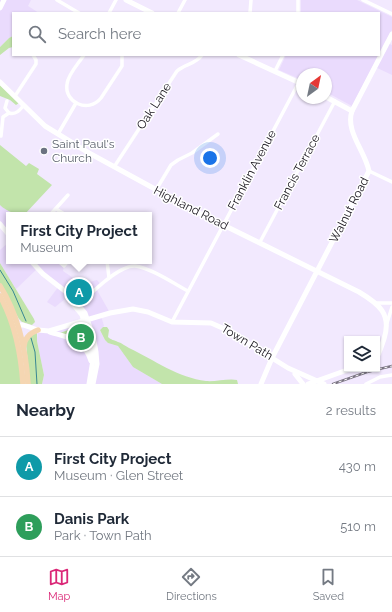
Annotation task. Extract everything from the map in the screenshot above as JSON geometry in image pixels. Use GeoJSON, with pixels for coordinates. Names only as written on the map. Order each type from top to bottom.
{"type":"FeatureCollection","features":[{"type":"Feature","properties":{"kind":"main road"},"geometry":{"type":"LineString","coordinates":[[0,286],[6,296],[24,350],[28,384]]}},
{"type":"Feature","properties":{"kind":"main road"},"geometry":{"type":"LineString","coordinates":[[0,296],[15,325],[23,384]]}},
{"type":"Feature","properties":{"kind":"main road"},"geometry":{"type":"LineString","coordinates":[[24,350],[26,339],[30,334],[38,330]]}},
{"type":"Feature","properties":{"kind":"street"},"geometry":{"type":"LineString","coordinates":[[0,8],[4,0]]}},
{"type":"Feature","properties":{"kind":"street"},"geometry":{"type":"LineString","coordinates":[[57,0],[78,12]]}},
{"type":"Feature","properties":{"kind":"street"},"geometry":{"type":"LineString","coordinates":[[110,12],[116,0]]}},
{"type":"Feature","properties":{"kind":"street"},"geometry":{"type":"LineString","coordinates":[[126,0],[150,12]]}},
{"type":"Feature","properties":{"kind":"street"},"geometry":{"type":"LineString","coordinates":[[179,12],[186,0]]}},
{"type":"Feature","properties":{"kind":"street"},"geometry":{"type":"LineString","coordinates":[[250,12],[251,0]]}},
{"type":"Feature","properties":{"kind":"street"},"geometry":{"type":"LineString","coordinates":[[298,0],[298,12]]}},
{"type":"Feature","properties":{"kind":"street"},"geometry":{"type":"LineString","coordinates":[[363,0],[392,14]]}},
{"type":"Feature","properties":{"kind":"street"},"geometry":{"type":"LineString","coordinates":[[350,118],[352,111],[392,34]]}},
{"type":"Feature","properties":{"kind":"street"},"geometry":{"type":"LineString","coordinates":[[15,96],[36,64],[34,56]]}},
{"type":"Feature","properties":{"kind":"street"},"geometry":{"type":"LineString","coordinates":[[83,56],[68,80],[66,86],[68,92],[76,103],[89,106],[97,103],[122,66],[122,56]]}},
{"type":"Feature","properties":{"kind":"street","name":"Oak Lane"},"geometry":{"type":"LineString","coordinates":[[114,167],[177,71],[198,60],[201,56]]}},
{"type":"Feature","properties":{"kind":"street"},"geometry":{"type":"LineString","coordinates":[[240,56],[296,81]]}},
{"type":"Feature","properties":{"kind":"street"},"geometry":{"type":"LineString","coordinates":[[275,71],[282,56]]}},
{"type":"Feature","properties":{"kind":"street","name":"Highland Road"},"geometry":{"type":"LineString","coordinates":[[0,82],[44,124],[58,134],[156,190],[359,292],[376,303],[387,323]]}},
{"type":"Feature","properties":{"kind":"street","name":"Franklin Avenue"},"geometry":{"type":"LineString","coordinates":[[172,322],[296,90]]}},
{"type":"Feature","properties":{"kind":"street"},"geometry":{"type":"LineString","coordinates":[[332,100],[352,111]]}},
{"type":"Feature","properties":{"kind":"street"},"geometry":{"type":"LineString","coordinates":[[7,101],[5,108],[9,113]]}},
{"type":"Feature","properties":{"kind":"street","name":"Francis Terrace"},"geometry":{"type":"LineString","coordinates":[[260,242],[335,101]]}},
{"type":"Feature","properties":{"kind":"street"},"geometry":{"type":"LineString","coordinates":[[58,134],[76,103]]}},
{"type":"Feature","properties":{"kind":"street"},"geometry":{"type":"LineString","coordinates":[[2,136],[2,118],[9,113],[12,114],[17,112],[24,105]]}},
{"type":"Feature","properties":{"kind":"street","name":"Walnut Road"},"geometry":{"type":"LineString","coordinates":[[261,384],[272,358],[369,170],[354,133],[350,118],[343,106]]}},
{"type":"Feature","properties":{"kind":"street"},"geometry":{"type":"LineString","coordinates":[[156,190],[171,165],[192,153],[218,134]]}},
{"type":"Feature","properties":{"kind":"street"},"geometry":{"type":"LineString","coordinates":[[369,170],[392,182]]}},
{"type":"Feature","properties":{"kind":"street"},"geometry":{"type":"LineString","coordinates":[[53,212],[68,195]]}},
{"type":"Feature","properties":{"kind":"street"},"geometry":{"type":"LineString","coordinates":[[56,209],[61,212]]}},
{"type":"Feature","properties":{"kind":"street"},"geometry":{"type":"LineString","coordinates":[[34,264],[78,306],[86,321],[97,364],[91,381]]}},
{"type":"Feature","properties":{"kind":"street"},"geometry":{"type":"LineString","coordinates":[[107,264],[109,278]]}},
{"type":"Feature","properties":{"kind":"street"},"geometry":{"type":"LineString","coordinates":[[78,306],[109,278],[128,267],[134,266],[156,273],[188,291]]}},
{"type":"Feature","properties":{"kind":"street"},"geometry":{"type":"LineString","coordinates":[[376,303],[392,303]]}},
{"type":"Feature","properties":{"kind":"street"},"geometry":{"type":"LineString","coordinates":[[380,352],[392,306]]}},
{"type":"Feature","properties":{"kind":"street","name":"Town Path"},"geometry":{"type":"LineString","coordinates":[[49,332],[110,313],[133,309],[148,312],[172,322],[216,324],[288,368],[325,384]]}},
{"type":"Feature","properties":{"kind":"street","name":"Town Path"},"geometry":{"type":"LineString","coordinates":[[15,325],[74,339],[94,354]]}},
{"type":"Feature","properties":{"kind":"street"},"geometry":{"type":"LineString","coordinates":[[86,349],[92,364]]}},
{"type":"Feature","properties":{"kind":"street"},"geometry":{"type":"LineString","coordinates":[[91,381],[94,354]]}},
{"type":"Feature","properties":{"kind":"street"},"geometry":{"type":"LineString","coordinates":[[288,368],[300,378],[303,384]]}},
{"type":"Feature","properties":{"kind":"street"},"geometry":{"type":"LineString","coordinates":[[308,384],[344,371]]}},
{"type":"Feature","properties":{"kind":"street"},"geometry":{"type":"LineString","coordinates":[[366,384],[392,375]]}},
{"type":"Feature","properties":{"kind":"street"},"geometry":{"type":"LineString","coordinates":[[325,384],[326,379],[330,376]]}},
{"type":"Feature","properties":{"kind":"shaded area"},"geometry":{"type":"Polygon","coordinates":[[[0,0],[31,0],[28,6],[37,12],[12,12],[12,36],[0,47],[0,0]]]}},
{"type":"Feature","properties":{"kind":"shaded area"},"geometry":{"type":"Polygon","coordinates":[[[301,0],[357,0],[392,17],[392,30],[386,42],[392,45],[392,75],[373,66],[352,106],[332,95],[332,68],[296,68],[296,77],[279,70],[286,56],[380,56],[380,12],[301,12],[301,0]]]}},
{"type":"Feature","properties":{"kind":"shaded area"},"geometry":{"type":"Polygon","coordinates":[[[0,205],[11,212],[6,212],[6,231],[0,224],[0,205]]]}},
{"type":"Feature","properties":{"kind":"shaded area"},"geometry":{"type":"Polygon","coordinates":[[[6,245],[6,264],[62,264],[64,266],[63,271],[82,284],[97,280],[101,285],[97,290],[110,313],[101,316],[104,326],[100,330],[105,340],[108,343],[118,346],[133,367],[162,384],[42,384],[44,375],[37,341],[38,330],[43,331],[88,320],[70,295],[55,307],[47,302],[59,286],[38,268],[16,289],[0,263],[0,250],[6,245]]]}},
{"type":"Feature","properties":{"kind":"green space"},"geometry":{"type":"Polygon","coordinates":[[[12,36],[12,47],[0,55],[0,47],[12,36]]]}},
{"type":"Feature","properties":{"kind":"green space"},"geometry":{"type":"Polygon","coordinates":[[[0,82],[19,103],[16,105],[10,100],[0,96],[0,82]]]}},
{"type":"Feature","properties":{"kind":"green space"},"geometry":{"type":"Polygon","coordinates":[[[0,145],[26,166],[29,163],[39,169],[37,174],[52,185],[27,212],[11,212],[0,205],[0,145]]]}},
{"type":"Feature","properties":{"kind":"green space"},"geometry":{"type":"Polygon","coordinates":[[[0,263],[34,319],[35,322],[32,325],[22,322],[19,319],[0,285],[0,263]]]}},
{"type":"Feature","properties":{"kind":"green space"},"geometry":{"type":"Polygon","coordinates":[[[0,298],[15,336],[22,384],[0,384],[0,298]]]}},
{"type":"Feature","properties":{"kind":"green space"},"geometry":{"type":"Polygon","coordinates":[[[81,325],[83,326],[88,347],[79,338],[60,333],[81,325]]]}},
{"type":"Feature","properties":{"kind":"green space"},"geometry":{"type":"Polygon","coordinates":[[[103,327],[107,327],[109,330],[108,337],[110,339],[121,343],[176,372],[206,381],[230,379],[237,380],[238,384],[162,384],[133,367],[118,346],[108,343],[100,330],[103,327]]]}},
{"type":"Feature","properties":{"kind":"green space"},"geometry":{"type":"Polygon","coordinates":[[[37,333],[37,341],[44,375],[42,384],[30,384],[26,344],[30,336],[37,333]]]}},
{"type":"Feature","properties":{"kind":"waterway"},"geometry":{"type":"LineString","coordinates":[[0,270],[13,291],[26,321]]}},
{"type":"Feature","properties":{"kind":"waterway"},"geometry":{"type":"LineString","coordinates":[[31,338],[35,352],[37,384]]}},
{"type":"Feature","properties":{"kind":"railway"},"geometry":{"type":"LineString","coordinates":[[333,384],[367,372],[392,366]]}},
{"type":"Feature","properties":{"kind":"place","name":"Saint Paul's Church"},"geometry":{"type":"Point","coordinates":[44,151]}},
{"type":"Feature","properties":{"kind":"place","name":"First City Project"},"geometry":{"type":"Point","coordinates":[79,292]}},
{"type":"Feature","properties":{"kind":"place","name":"Danis Park"},"geometry":{"type":"Point","coordinates":[81,337]}}]}
